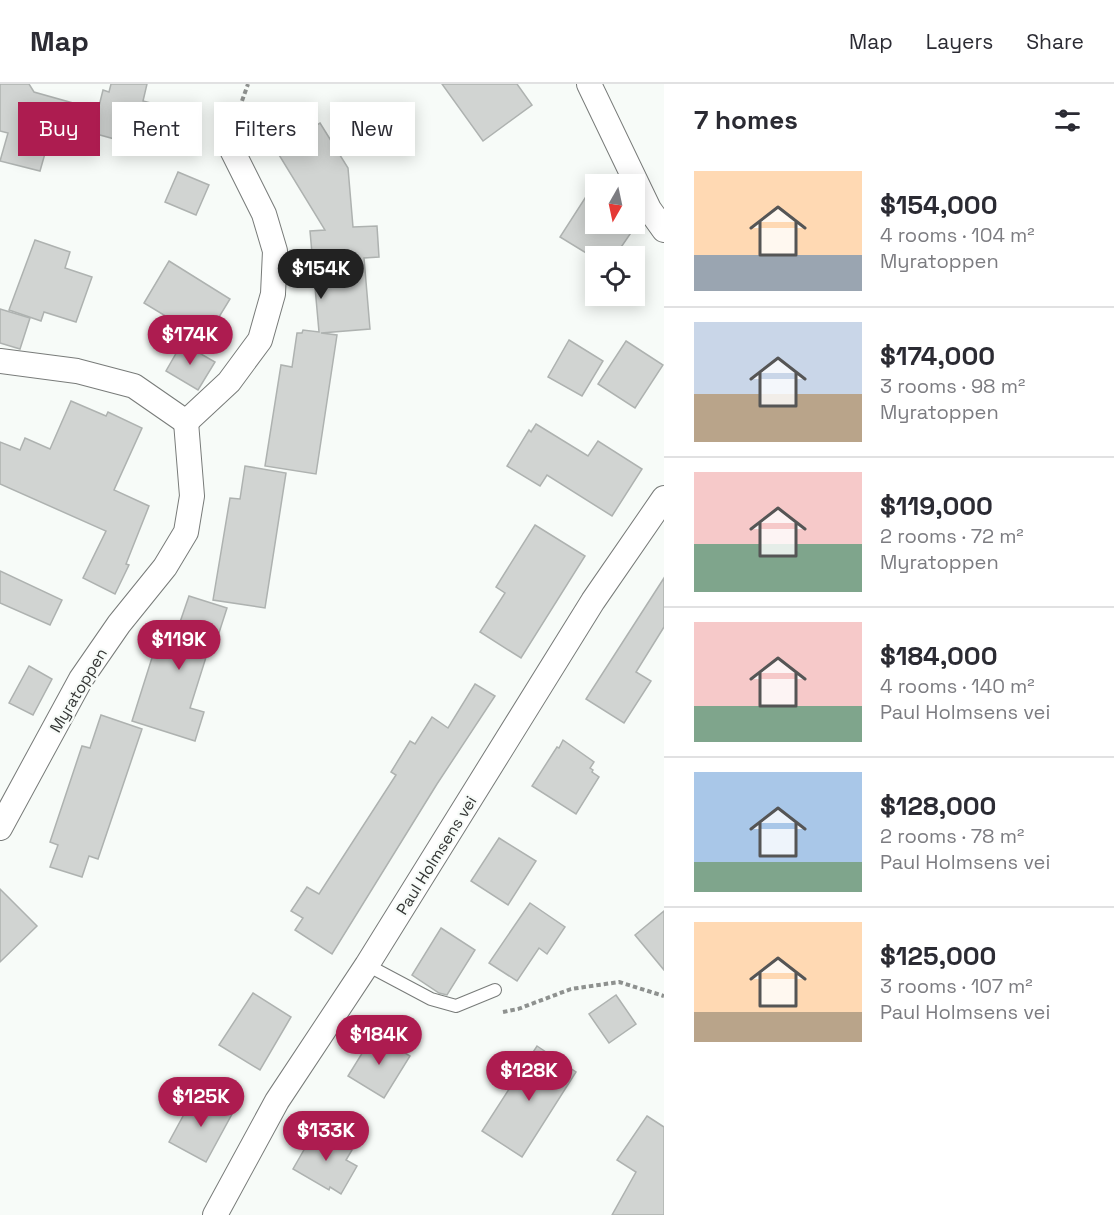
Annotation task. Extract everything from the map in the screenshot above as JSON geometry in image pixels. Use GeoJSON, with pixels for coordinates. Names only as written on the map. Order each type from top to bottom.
{"type":"FeatureCollection","features":[{"type":"Feature","properties":{"kind":"street"},"geometry":{"type":"LineString","coordinates":[[589,84],[649,209],[664,230]]}},
{"type":"Feature","properties":{"kind":"street"},"geometry":{"type":"LineString","coordinates":[[0,361],[77,371],[134,386],[186,422],[229,382],[260,340],[273,294],[275,251],[264,214],[235,156]]}},
{"type":"Feature","properties":{"kind":"street","name":"Myratoppen"},"geometry":{"type":"LineString","coordinates":[[0,828],[81,679],[119,624],[165,567],[186,532],[192,496],[186,422]]}},
{"type":"Feature","properties":{"kind":"street","name":"Paul Holmsens vei"},"geometry":{"type":"LineString","coordinates":[[215,1215],[277,1101],[367,965],[593,602],[664,498]]}},
{"type":"Feature","properties":{"kind":"lane"},"geometry":{"type":"LineString","coordinates":[[367,965],[431,999],[456,1006],[495,990]]}},
{"type":"Feature","properties":{"kind":"path"},"geometry":{"type":"LineString","coordinates":[[242,102],[248,84]]}},
{"type":"Feature","properties":{"kind":"path"},"geometry":{"type":"LineString","coordinates":[[498,1013],[518,1010],[571,989],[619,982],[664,996]]}},
{"type":"Feature","properties":{"kind":"building"},"geometry":{"type":"Polygon","coordinates":[[[0,84],[29,84],[34,92],[70,102],[18,102],[18,156],[44,156],[40,171],[0,161],[8,133],[0,131],[0,84]]]}},
{"type":"Feature","properties":{"kind":"building"},"geometry":{"type":"Polygon","coordinates":[[[111,84],[147,84],[143,101],[147,102],[112,102],[112,138],[100,135],[100,102],[103,90],[109,92],[111,84]]]}},
{"type":"Feature","properties":{"kind":"building"},"geometry":{"type":"Polygon","coordinates":[[[442,84],[517,84],[532,105],[483,141],[442,84]]]}},
{"type":"Feature","properties":{"kind":"building"},"geometry":{"type":"Polygon","coordinates":[[[320,123],[330,139],[330,156],[341,156],[348,168],[353,227],[377,226],[379,257],[364,258],[370,329],[321,333],[337,335],[316,474],[265,466],[281,365],[292,367],[297,333],[302,333],[303,330],[319,332],[310,231],[325,230],[280,156],[318,156],[318,124],[320,123]]]}},
{"type":"Feature","properties":{"kind":"building"},"geometry":{"type":"Polygon","coordinates":[[[178,172],[209,185],[196,215],[165,202],[178,172]]]}},
{"type":"Feature","properties":{"kind":"building"},"geometry":{"type":"Polygon","coordinates":[[[585,198],[585,234],[630,234],[622,246],[585,246],[585,252],[560,237],[585,198]]]}},
{"type":"Feature","properties":{"kind":"building"},"geometry":{"type":"Polygon","coordinates":[[[35,240],[70,252],[65,268],[92,277],[76,322],[44,312],[41,321],[9,310],[35,240]]]}},
{"type":"Feature","properties":{"kind":"building"},"geometry":{"type":"Polygon","coordinates":[[[169,261],[230,299],[205,340],[144,303],[169,261]]]}},
{"type":"Feature","properties":{"kind":"building"},"geometry":{"type":"Polygon","coordinates":[[[0,309],[30,318],[20,349],[0,343],[0,309]]]}},
{"type":"Feature","properties":{"kind":"building"},"geometry":{"type":"Polygon","coordinates":[[[569,340],[603,361],[582,396],[548,377],[569,340]]]}},
{"type":"Feature","properties":{"kind":"building"},"geometry":{"type":"Polygon","coordinates":[[[626,341],[663,365],[635,408],[598,384],[626,341]]]}},
{"type":"Feature","properties":{"kind":"building"},"geometry":{"type":"Polygon","coordinates":[[[182,343],[215,362],[198,390],[166,371],[182,343]]]}},
{"type":"Feature","properties":{"kind":"building"},"geometry":{"type":"Polygon","coordinates":[[[71,401],[106,416],[108,412],[142,428],[114,490],[149,506],[126,564],[129,565],[115,594],[83,578],[106,531],[0,484],[0,442],[20,450],[25,438],[50,449],[71,401]]]}},
{"type":"Feature","properties":{"kind":"building"},"geometry":{"type":"Polygon","coordinates":[[[536,424],[588,456],[598,441],[642,469],[612,516],[547,475],[540,486],[507,466],[529,430],[531,432],[536,424]]]}},
{"type":"Feature","properties":{"kind":"building"},"geometry":{"type":"Polygon","coordinates":[[[245,466],[286,473],[265,608],[213,600],[230,498],[240,499],[245,466]]]}},
{"type":"Feature","properties":{"kind":"building"},"geometry":{"type":"Polygon","coordinates":[[[535,525],[585,556],[521,658],[480,632],[505,593],[496,587],[535,525]]]}},
{"type":"Feature","properties":{"kind":"building"},"geometry":{"type":"Polygon","coordinates":[[[0,571],[62,600],[50,625],[0,603],[0,571]]]}},
{"type":"Feature","properties":{"kind":"building"},"geometry":{"type":"Polygon","coordinates":[[[664,578],[664,627],[636,672],[651,681],[624,723],[586,699],[664,578]]]}},
{"type":"Feature","properties":{"kind":"building"},"geometry":{"type":"Polygon","coordinates":[[[189,596],[227,608],[218,636],[213,635],[190,708],[204,712],[195,741],[132,721],[163,623],[178,628],[189,596]]]}},
{"type":"Feature","properties":{"kind":"building"},"geometry":{"type":"Polygon","coordinates":[[[29,666],[52,679],[33,715],[9,703],[29,666]]]}},
{"type":"Feature","properties":{"kind":"building"},"geometry":{"type":"Polygon","coordinates":[[[475,684],[495,696],[437,784],[332,954],[295,930],[303,918],[291,911],[307,887],[319,894],[396,775],[391,772],[410,741],[415,744],[432,717],[448,728],[475,684]]]}},
{"type":"Feature","properties":{"kind":"building"},"geometry":{"type":"Polygon","coordinates":[[[101,715],[142,729],[98,859],[89,856],[82,877],[50,867],[58,845],[50,842],[82,746],[90,748],[101,715]]]}},
{"type":"Feature","properties":{"kind":"building"},"geometry":{"type":"Polygon","coordinates":[[[563,740],[594,762],[590,768],[599,777],[576,814],[532,786],[563,740]]]}},
{"type":"Feature","properties":{"kind":"building"},"geometry":{"type":"Polygon","coordinates":[[[499,838],[536,861],[508,905],[471,881],[499,838]]]}},
{"type":"Feature","properties":{"kind":"building"},"geometry":{"type":"Polygon","coordinates":[[[0,889],[37,926],[0,962],[0,889]]]}},
{"type":"Feature","properties":{"kind":"building"},"geometry":{"type":"Polygon","coordinates":[[[530,903],[565,927],[547,954],[539,948],[517,981],[489,963],[530,903]]]}},
{"type":"Feature","properties":{"kind":"building"},"geometry":{"type":"Polygon","coordinates":[[[664,911],[664,970],[635,935],[664,911]]]}},
{"type":"Feature","properties":{"kind":"building"},"geometry":{"type":"Polygon","coordinates":[[[441,928],[475,950],[447,995],[439,993],[412,975],[441,928]]]}},
{"type":"Feature","properties":{"kind":"building"},"geometry":{"type":"Polygon","coordinates":[[[253,993],[291,1017],[260,1070],[219,1045],[253,993]]]}},
{"type":"Feature","properties":{"kind":"building"},"geometry":{"type":"Polygon","coordinates":[[[616,995],[636,1024],[609,1043],[589,1014],[616,995]]]}},
{"type":"Feature","properties":{"kind":"building"},"geometry":{"type":"Polygon","coordinates":[[[374,1034],[410,1056],[384,1098],[348,1076],[374,1034]]]}},
{"type":"Feature","properties":{"kind":"building"},"geometry":{"type":"Polygon","coordinates":[[[537,1046],[576,1072],[522,1157],[482,1131],[537,1046]]]}},
{"type":"Feature","properties":{"kind":"building"},"geometry":{"type":"Polygon","coordinates":[[[195,1094],[232,1114],[206,1162],[169,1142],[195,1094]]]}},
{"type":"Feature","properties":{"kind":"building"},"geometry":{"type":"Polygon","coordinates":[[[647,1116],[664,1127],[664,1215],[612,1215],[636,1172],[617,1160],[647,1116]]]}},
{"type":"Feature","properties":{"kind":"building"},"geometry":{"type":"Polygon","coordinates":[[[316,1129],[352,1150],[346,1160],[357,1166],[341,1194],[330,1187],[329,1190],[293,1169],[316,1129]]]}}]}
